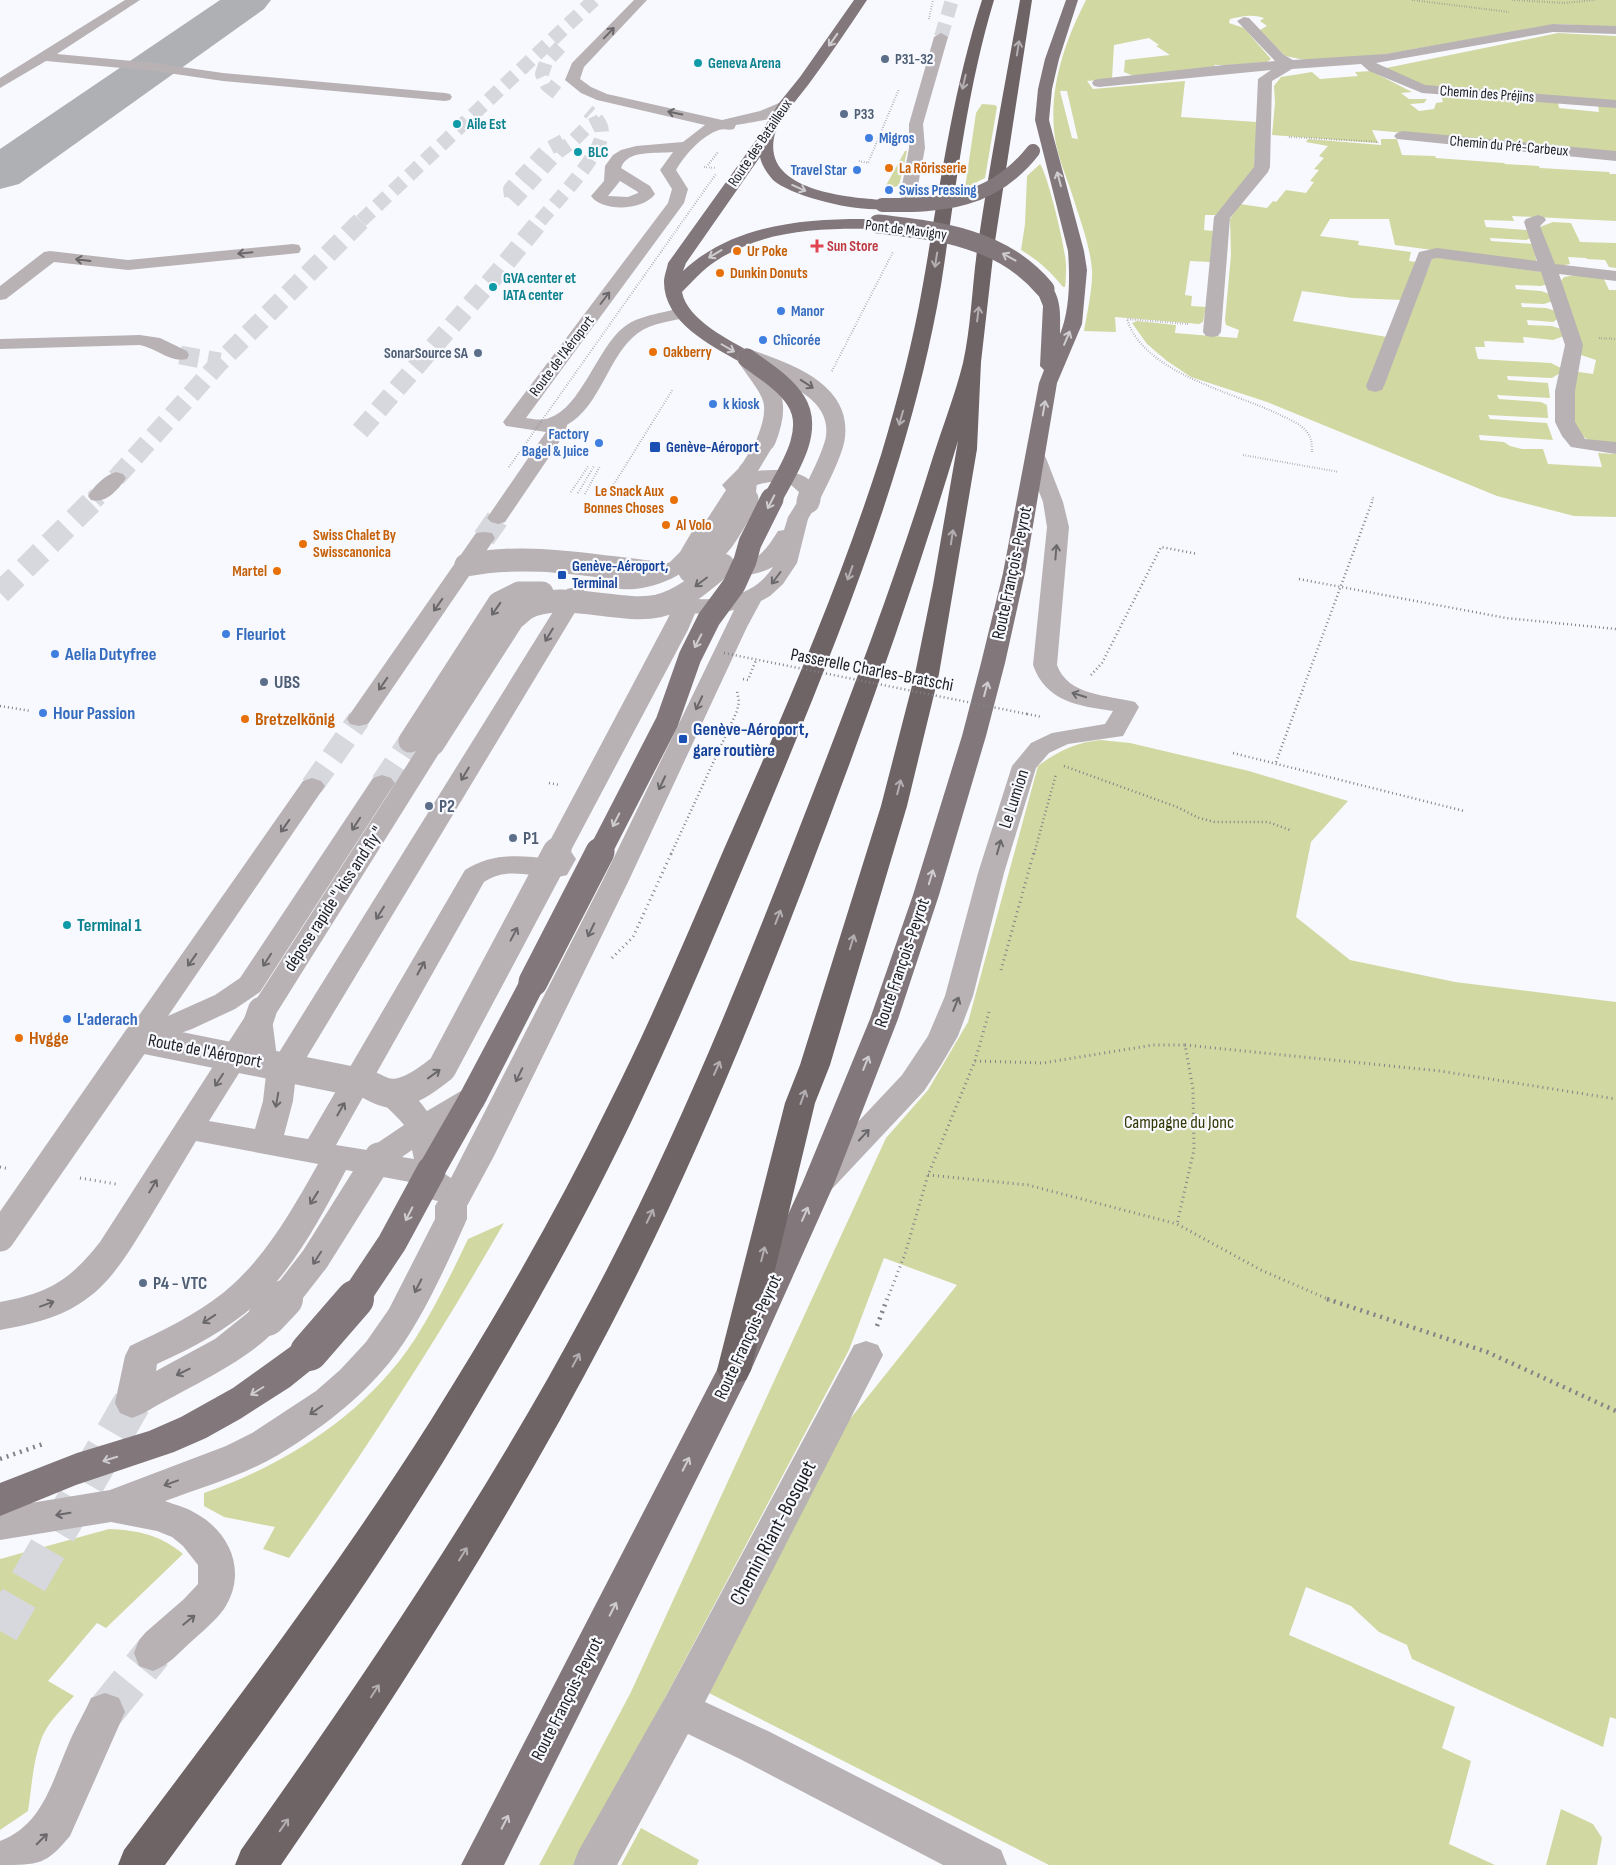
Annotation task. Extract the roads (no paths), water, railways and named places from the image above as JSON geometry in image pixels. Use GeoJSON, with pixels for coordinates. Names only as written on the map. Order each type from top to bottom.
{"type":"FeatureCollection","features":[{"type":"Feature","properties":{"kind":"highway"},"geometry":{"type":"LineString","coordinates":[[976,35],[977,0]]}},
{"type":"Feature","properties":{"kind":"highway"},"geometry":{"type":"LineString","coordinates":[[139,1865],[285,1666],[417,1472],[519,1302],[569,1211],[609,1136],[668,1007],[768,778],[837,608],[890,458],[907,397],[931,291],[962,90],[976,35],[988,0]]}},
{"type":"Feature","properties":{"kind":"highway"},"geometry":{"type":"LineString","coordinates":[[734,1370],[800,1103],[814,1065],[894,806],[927,674],[967,449],[972,362],[986,248],[1026,0]]}},
{"type":"Feature","properties":{"kind":"highway"},"geometry":{"type":"LineString","coordinates":[[256,1865],[362,1711],[434,1601],[497,1498],[553,1404],[601,1314],[674,1164],[740,1013],[833,775],[895,605],[972,362]]}},
{"type":"Feature","properties":{"kind":"main road","name":"Route des Batailleux"},"geometry":{"type":"LineString","coordinates":[[673,291],[671,276],[676,264],[766,137],[784,106],[805,80],[861,0]]}},
{"type":"Feature","properties":{"kind":"main road","name":"Route François-Peyrot"},"geometry":{"type":"LineString","coordinates":[[482,1865],[734,1370],[818,1184],[884,1019],[926,895],[974,736],[993,663],[1014,573],[1048,383],[1073,324],[1078,270],[1073,234],[1042,120],[1044,101],[1059,31],[1072,0]]}},
{"type":"Feature","properties":{"kind":"main road"},"geometry":{"type":"LineString","coordinates":[[766,137],[767,154],[771,167],[787,181],[824,196],[882,205],[936,203],[986,191],[1012,177],[1034,151],[1042,120]]}},
{"type":"Feature","properties":{"kind":"main road","name":"Pont de Mavigny"},"geometry":{"type":"LineString","coordinates":[[673,291],[709,258],[734,244],[783,230],[820,225],[878,224],[938,232],[987,246],[1023,266],[1036,276],[1045,289],[1052,306],[1048,383]]}},
{"type":"Feature","properties":{"kind":"main road"},"geometry":{"type":"LineString","coordinates":[[0,1500],[64,1474],[173,1436],[210,1419],[267,1385],[309,1352],[332,1329],[365,1288],[396,1239],[431,1171],[472,1099],[667,722],[684,669],[709,619],[737,582],[746,561],[750,543],[795,454],[803,429],[801,409],[791,393],[747,358],[707,335],[683,313],[673,291]]}},
{"type":"Feature","properties":{"kind":"street"},"geometry":{"type":"LineString","coordinates":[[0,84],[134,0]]}},
{"type":"Feature","properties":{"kind":"street"},"geometry":{"type":"LineString","coordinates":[[642,0],[577,66],[572,80],[577,86],[602,96],[722,125],[751,130],[766,137]]}},
{"type":"Feature","properties":{"kind":"street"},"geometry":{"type":"LineString","coordinates":[[1244,21],[1279,58],[1288,64]]}},
{"type":"Feature","properties":{"kind":"street"},"geometry":{"type":"LineString","coordinates":[[1099,83],[1288,64],[1384,58],[1553,28],[1616,30]]}},
{"type":"Feature","properties":{"kind":"street"},"geometry":{"type":"LineString","coordinates":[[908,196],[917,148],[916,124],[941,37]]}},
{"type":"Feature","properties":{"kind":"street"},"geometry":{"type":"LineString","coordinates":[[44,57],[154,67],[223,77],[445,97]]}},
{"type":"Feature","properties":{"kind":"street","name":"Chemin des Préjins"},"geometry":{"type":"LineString","coordinates":[[1365,60],[1374,68],[1422,89],[1616,104]]}},
{"type":"Feature","properties":{"kind":"street"},"geometry":{"type":"LineString","coordinates":[[1213,329],[1222,218],[1260,172],[1262,167],[1266,79],[1285,68],[1288,64]]}},
{"type":"Feature","properties":{"kind":"street"},"geometry":{"type":"LineString","coordinates":[[564,98],[581,109]]}},
{"type":"Feature","properties":{"kind":"street","name":"Route de l'Aéroport"},"geometry":{"type":"LineString","coordinates":[[557,423],[541,425],[514,422],[676,203],[680,189],[668,170],[689,145],[708,130],[764,116],[784,106]]}},
{"type":"Feature","properties":{"kind":"street","name":"Chemin du Pré-Carbeux"},"geometry":{"type":"LineString","coordinates":[[1402,136],[1616,156]]}},
{"type":"Feature","properties":{"kind":"street"},"geometry":{"type":"LineString","coordinates":[[614,171],[644,189],[647,194],[639,200],[632,202],[603,199],[611,182],[614,171],[613,166],[618,160],[632,151],[678,149],[689,145]]}},
{"type":"Feature","properties":{"kind":"street"},"geometry":{"type":"LineString","coordinates":[[1538,220],[1532,222],[1532,226],[1574,345],[1565,391],[1565,422],[1572,436],[1578,442],[1587,446],[1616,448]]}},
{"type":"Feature","properties":{"kind":"street"},"geometry":{"type":"LineString","coordinates":[[0,296],[50,256],[128,265],[293,248]]}},
{"type":"Feature","properties":{"kind":"street"},"geometry":{"type":"LineString","coordinates":[[1375,386],[1425,256],[1437,253],[1616,276]]}},
{"type":"Feature","properties":{"kind":"street"},"geometry":{"type":"LineString","coordinates":[[498,518],[556,432],[557,423],[568,415],[626,334],[645,324],[683,313]]}},
{"type":"Feature","properties":{"kind":"street"},"geometry":{"type":"LineString","coordinates":[[0,344],[140,340],[154,342],[180,355]]}},
{"type":"Feature","properties":{"kind":"street"},"geometry":{"type":"LineString","coordinates":[[410,741],[499,603],[526,592],[602,599],[629,596],[669,584],[710,556],[725,540],[747,499],[748,471],[766,441],[773,424],[775,410],[769,392],[747,358]]}},
{"type":"Feature","properties":{"kind":"street"},"geometry":{"type":"LineString","coordinates":[[466,565],[623,583],[737,582],[766,590],[776,579],[786,562],[804,507],[809,492],[806,486],[791,478],[766,476],[746,482],[734,492],[705,545],[705,556],[715,564],[728,568],[740,569],[760,565],[772,557],[804,507],[835,441],[836,426],[835,418],[826,401],[808,384],[791,375],[747,358]]}},
{"type":"Feature","properties":{"kind":"street","name":"Le Lumion"},"geometry":{"type":"LineString","coordinates":[[818,1184],[913,1083],[931,1058],[943,1036],[959,996],[992,873],[1024,766],[1035,753],[1056,740],[1082,734],[1114,731],[1127,707],[1074,694],[1052,681],[1045,665],[1058,527],[1053,502],[1036,458]]}},
{"type":"Feature","properties":{"kind":"street"},"geometry":{"type":"LineString","coordinates":[[98,496],[116,478]]}},
{"type":"Feature","properties":{"kind":"street"},"geometry":{"type":"LineString","coordinates":[[359,719],[484,538]]}},
{"type":"Feature","properties":{"kind":"street"},"geometry":{"type":"LineString","coordinates":[[466,565],[486,560],[520,557],[669,584],[708,607],[735,603],[737,582]]}},
{"type":"Feature","properties":{"kind":"street"},"geometry":{"type":"LineString","coordinates":[[0,1524],[111,1506],[214,1467],[265,1444],[313,1412],[340,1391],[378,1352],[401,1319],[450,1219],[451,1206],[483,1148],[607,898],[736,626],[737,582]]}},
{"type":"Feature","properties":{"kind":"street"},"geometry":{"type":"LineString","coordinates":[[0,1316],[22,1314],[53,1302],[71,1292],[95,1273],[112,1253],[188,1128],[533,588],[575,594],[669,584]]}},
{"type":"Feature","properties":{"kind":"street"},"geometry":{"type":"LineString","coordinates":[[433,744],[513,619],[524,610],[540,604],[558,602],[614,608],[659,606],[669,584]]}},
{"type":"Feature","properties":{"kind":"street"},"geometry":{"type":"LineString","coordinates":[[390,1093],[406,1090],[424,1082],[442,1068],[678,624],[684,610],[669,584]]}},
{"type":"Feature","properties":{"kind":"street"},"geometry":{"type":"LineString","coordinates":[[472,1099],[422,1128],[379,1157],[316,1260],[285,1299],[267,1317],[246,1335],[213,1357],[170,1379],[132,1404],[142,1356],[208,1320],[234,1302],[261,1278],[290,1238],[327,1154],[474,876],[487,867],[498,864],[558,868],[669,584]]}},
{"type":"Feature","properties":{"kind":"street"},"geometry":{"type":"LineString","coordinates":[[267,1143],[278,1101],[281,1075],[575,594]]}},
{"type":"Feature","properties":{"kind":"street","name":"dépose rapide \" kiss and fly \""},"geometry":{"type":"LineString","coordinates":[[138,1038],[196,1016],[233,998],[250,985],[394,785],[262,1011],[258,1023],[262,1062]]}},
{"type":"Feature","properties":{"kind":"street"},"geometry":{"type":"LineString","coordinates":[[138,1038],[312,786]]}},
{"type":"Feature","properties":{"kind":"street","name":"Route de l'Aéroport"},"geometry":{"type":"LineString","coordinates":[[0,1237],[138,1038],[367,1084],[390,1093],[410,1109],[422,1128],[429,1149],[431,1171]]}},
{"type":"Feature","properties":{"kind":"street"},"geometry":{"type":"LineString","coordinates":[[188,1128],[424,1174],[443,1189],[451,1206]]}},
{"type":"Feature","properties":{"kind":"street","name":"Chemin Riant-Bosquet"},"geometry":{"type":"LineString","coordinates":[[594,1865],[680,1710],[866,1355]]}},
{"type":"Feature","properties":{"kind":"street"},"geometry":{"type":"LineString","coordinates":[[111,1506],[156,1515],[184,1524],[200,1537],[212,1553],[218,1566],[218,1580],[212,1594],[199,1611],[162,1642],[153,1653]]}},
{"type":"Feature","properties":{"kind":"street"},"geometry":{"type":"LineString","coordinates":[[680,1710],[754,1745],[986,1865]]}},
{"type":"Feature","properties":{"kind":"street"},"geometry":{"type":"LineString","coordinates":[[0,1862],[20,1855],[34,1847],[57,1823],[84,1756],[105,1712]]}},
{"type":"Feature","properties":{"kind":"tunnel"},"geometry":{"type":"LineString","coordinates":[[361,221],[594,0]]}},
{"type":"Feature","properties":{"kind":"tunnel"},"geometry":{"type":"LineString","coordinates":[[941,37],[952,0]]}},
{"type":"Feature","properties":{"kind":"tunnel"},"geometry":{"type":"LineString","coordinates":[[560,47],[546,62],[542,74],[547,85],[563,98]]}},
{"type":"Feature","properties":{"kind":"tunnel"},"geometry":{"type":"LineString","coordinates":[[588,111],[598,122]]}},
{"type":"Feature","properties":{"kind":"tunnel"},"geometry":{"type":"LineString","coordinates":[[540,221],[577,178],[594,153],[602,133],[598,122]]}},
{"type":"Feature","properties":{"kind":"tunnel"},"geometry":{"type":"LineString","coordinates":[[563,141],[546,150],[510,189],[512,203],[558,152],[572,142],[586,128],[598,122]]}},
{"type":"Feature","properties":{"kind":"tunnel"},"geometry":{"type":"LineString","coordinates":[[360,431],[496,275],[541,220]]}},
{"type":"Feature","properties":{"kind":"tunnel"},"geometry":{"type":"LineString","coordinates":[[220,362],[361,221]]}},
{"type":"Feature","properties":{"kind":"tunnel"},"geometry":{"type":"LineString","coordinates":[[180,355],[220,362]]}},
{"type":"Feature","properties":{"kind":"tunnel"},"geometry":{"type":"LineString","coordinates":[[116,478],[220,362]]}},
{"type":"Feature","properties":{"kind":"tunnel"},"geometry":{"type":"LineString","coordinates":[[95,499],[98,496]]}},
{"type":"Feature","properties":{"kind":"tunnel"},"geometry":{"type":"LineString","coordinates":[[0,593],[95,499]]}},
{"type":"Feature","properties":{"kind":"tunnel"},"geometry":{"type":"LineString","coordinates":[[484,538],[498,518]]}},
{"type":"Feature","properties":{"kind":"tunnel"},"geometry":{"type":"LineString","coordinates":[[312,786],[359,719]]}},
{"type":"Feature","properties":{"kind":"tunnel"},"geometry":{"type":"LineString","coordinates":[[382,783],[410,741]]}},
{"type":"Feature","properties":{"kind":"tunnel"},"geometry":{"type":"LineString","coordinates":[[0,1631],[132,1403]]}},
{"type":"Feature","properties":{"kind":"tunnel"},"geometry":{"type":"LineString","coordinates":[[105,1712],[153,1653]]}},
{"type":"Feature","properties":{"kind":"place","name":"P31-32"},"geometry":{"type":"Point","coordinates":[885,59]}},
{"type":"Feature","properties":{"kind":"place","name":"Geneva Arena"},"geometry":{"type":"Point","coordinates":[698,63]}},
{"type":"Feature","properties":{"kind":"place","name":"P33"},"geometry":{"type":"Point","coordinates":[844,114]}},
{"type":"Feature","properties":{"kind":"place","name":"Aile Est"},"geometry":{"type":"Point","coordinates":[457,124]}},
{"type":"Feature","properties":{"kind":"place","name":"Migros"},"geometry":{"type":"Point","coordinates":[869,138]}},
{"type":"Feature","properties":{"kind":"place","name":"BLC"},"geometry":{"type":"Point","coordinates":[578,152]}},
{"type":"Feature","properties":{"kind":"place","name":"La Rörisserie"},"geometry":{"type":"Point","coordinates":[889,168]}},
{"type":"Feature","properties":{"kind":"place","name":"Travel Star"},"geometry":{"type":"Point","coordinates":[857,170]}},
{"type":"Feature","properties":{"kind":"place","name":"Swiss Pressing"},"geometry":{"type":"Point","coordinates":[889,190]}},
{"type":"Feature","properties":{"kind":"place","name":"Sun Store"},"geometry":{"type":"Point","coordinates":[817,246]}},
{"type":"Feature","properties":{"kind":"place","name":"Ur Poke"},"geometry":{"type":"Point","coordinates":[737,251]}},
{"type":"Feature","properties":{"kind":"place","name":"Dunkin Donuts"},"geometry":{"type":"Point","coordinates":[720,273]}},
{"type":"Feature","properties":{"kind":"place","name":"GVA center et IATA center"},"geometry":{"type":"Point","coordinates":[493,287]}},
{"type":"Feature","properties":{"kind":"place","name":"Manor"},"geometry":{"type":"Point","coordinates":[781,311]}},
{"type":"Feature","properties":{"kind":"place","name":"Chîcorée"},"geometry":{"type":"Point","coordinates":[763,340]}},
{"type":"Feature","properties":{"kind":"place","name":"Oakberry"},"geometry":{"type":"Point","coordinates":[653,352]}},
{"type":"Feature","properties":{"kind":"place","name":"SonarSource SA"},"geometry":{"type":"Point","coordinates":[478,353]}},
{"type":"Feature","properties":{"kind":"place","name":"k kiosk"},"geometry":{"type":"Point","coordinates":[713,404]}},
{"type":"Feature","properties":{"kind":"place","name":"Factory Bagel & Juice"},"geometry":{"type":"Point","coordinates":[599,443]}},
{"type":"Feature","properties":{"kind":"place","name":"Genève-Aéroport"},"geometry":{"type":"Point","coordinates":[655,447]}},
{"type":"Feature","properties":{"kind":"place","name":"Le Snack Aux Bonnes Choses"},"geometry":{"type":"Point","coordinates":[674,500]}},
{"type":"Feature","properties":{"kind":"place","name":"Al Volo"},"geometry":{"type":"Point","coordinates":[666,525]}},
{"type":"Feature","properties":{"kind":"place","name":"Swiss Chalet By Swisscanonica"},"geometry":{"type":"Point","coordinates":[303,544]}},
{"type":"Feature","properties":{"kind":"place","name":"Martel"},"geometry":{"type":"Point","coordinates":[277,571]}},
{"type":"Feature","properties":{"kind":"place","name":"Genève-Aéroport, Terminal"},"geometry":{"type":"Point","coordinates":[562,575]}},
{"type":"Feature","properties":{"kind":"place","name":"Fleuriot"},"geometry":{"type":"Point","coordinates":[226,634]}},
{"type":"Feature","properties":{"kind":"place","name":"Aelia Dutyfree"},"geometry":{"type":"Point","coordinates":[55,654]}},
{"type":"Feature","properties":{"kind":"place","name":"UBS"},"geometry":{"type":"Point","coordinates":[264,682]}},
{"type":"Feature","properties":{"kind":"place","name":"Hour Passion"},"geometry":{"type":"Point","coordinates":[43,713]}},
{"type":"Feature","properties":{"kind":"place","name":"Bretzelkönig"},"geometry":{"type":"Point","coordinates":[245,719]}},
{"type":"Feature","properties":{"kind":"place","name":"Genève-Aéroport, gare routière"},"geometry":{"type":"Point","coordinates":[683,739]}},
{"type":"Feature","properties":{"kind":"place","name":"P2"},"geometry":{"type":"Point","coordinates":[429,806]}},
{"type":"Feature","properties":{"kind":"place","name":"P1"},"geometry":{"type":"Point","coordinates":[513,838]}},
{"type":"Feature","properties":{"kind":"place","name":"Terminal 1"},"geometry":{"type":"Point","coordinates":[67,925]}},
{"type":"Feature","properties":{"kind":"place","name":"L'aderach"},"geometry":{"type":"Point","coordinates":[67,1019]}},
{"type":"Feature","properties":{"kind":"place","name":"Hvgge"},"geometry":{"type":"Point","coordinates":[19,1038]}},
{"type":"Feature","properties":{"kind":"place","name":"P4 - VTC"},"geometry":{"type":"Point","coordinates":[143,1283]}},
{"type":"Feature","properties":{"kind":"park label","name":"Campagne du Jonc"},"geometry":{"type":"Point","coordinates":[1179,1122]}}]}
